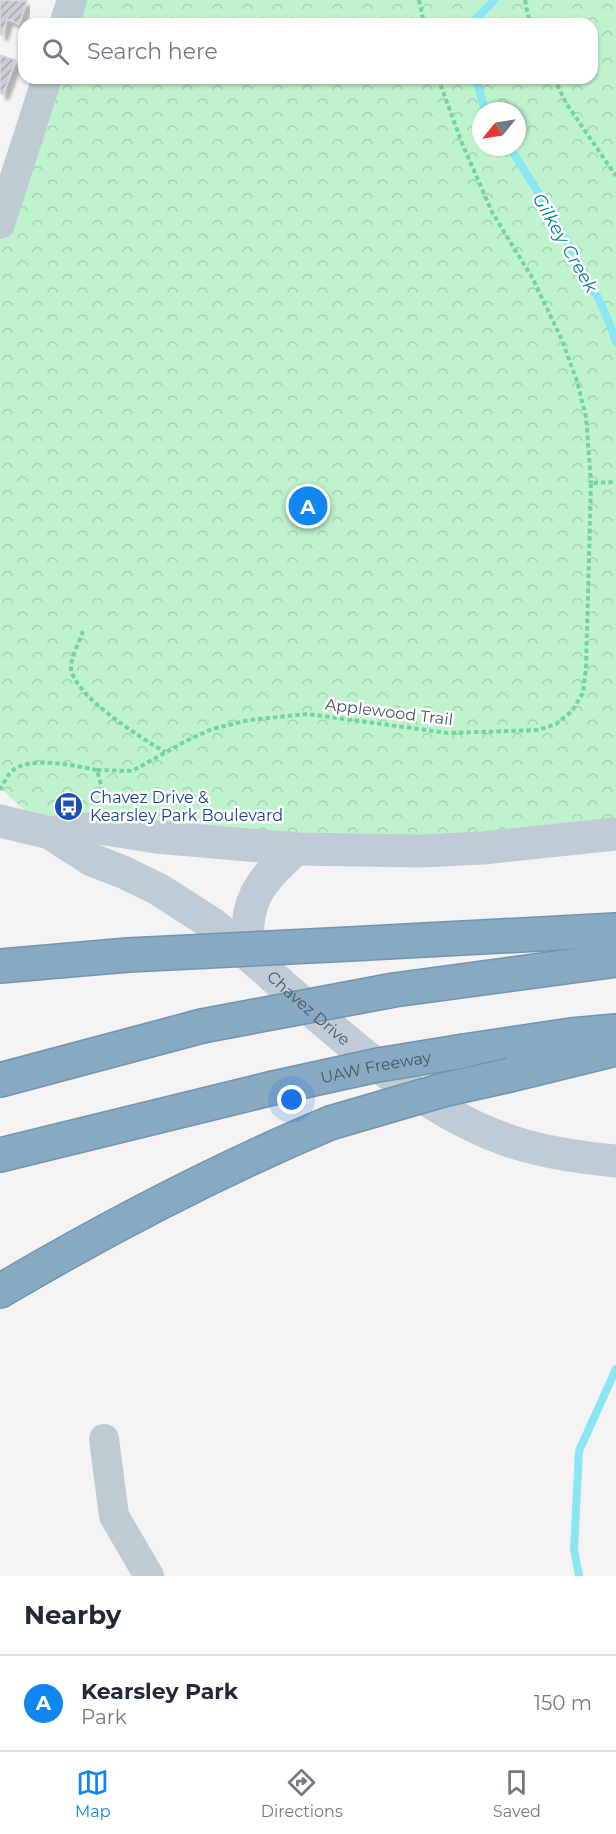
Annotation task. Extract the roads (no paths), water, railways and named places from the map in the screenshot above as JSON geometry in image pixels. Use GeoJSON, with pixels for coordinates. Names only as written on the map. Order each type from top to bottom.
{"type":"FeatureCollection","features":[{"type":"Feature","properties":{"kind":"highway"},"geometry":{"type":"LineString","coordinates":[[0,966],[128,955],[616,930]]}},
{"type":"Feature","properties":{"kind":"highway"},"geometry":{"type":"LineString","coordinates":[[0,1080],[202,1026],[394,990],[616,960]]}},
{"type":"Feature","properties":{"kind":"highway","name":"UAW Freeway"},"geometry":{"type":"LineString","coordinates":[[0,1155],[273,1088],[378,1065],[616,1030]]}},
{"type":"Feature","properties":{"kind":"highway"},"geometry":{"type":"LineString","coordinates":[[0,1290],[182,1190],[274,1146],[330,1123],[443,1090],[616,1049]]}},
{"type":"Feature","properties":{"kind":"main road","name":"Chavez Drive"},"geometry":{"type":"LineString","coordinates":[[0,821],[50,833],[92,860],[123,872],[186,906],[248,953],[373,1061],[423,1097],[467,1123],[504,1139],[545,1151],[616,1161]]}},
{"type":"Feature","properties":{"kind":"main road","name":"Chavez Drive"},"geometry":{"type":"LineString","coordinates":[[50,833],[99,828],[156,837],[296,849],[421,851],[616,834]]}},
{"type":"Feature","properties":{"kind":"main road"},"geometry":{"type":"LineString","coordinates":[[248,953],[246,930],[249,910],[257,890],[271,871],[296,849]]}},
{"type":"Feature","properties":{"kind":"street"},"geometry":{"type":"LineString","coordinates":[[66,18],[72,0]]}},
{"type":"Feature","properties":{"kind":"street"},"geometry":{"type":"LineString","coordinates":[[0,224],[11,150],[44,84]]}},
{"type":"Feature","properties":{"kind":"street"},"geometry":{"type":"LineString","coordinates":[[104,1439],[114,1516],[149,1576]]}},
{"type":"Feature","properties":{"kind":"waterway","name":"Gilkey Creek"},"geometry":{"type":"LineString","coordinates":[[477,18],[494,0]]}},
{"type":"Feature","properties":{"kind":"waterway","name":"Gilkey Creek"},"geometry":{"type":"LineString","coordinates":[[478,84],[483,102]]}},
{"type":"Feature","properties":{"kind":"waterway","name":"Gilkey Creek"},"geometry":{"type":"LineString","coordinates":[[515,156],[545,203],[600,301],[616,342]]}},
{"type":"Feature","properties":{"kind":"waterway","name":"Gilkey Creek"},"geometry":{"type":"LineString","coordinates":[[579,1576],[574,1549],[579,1451],[616,1369]]}},
{"type":"Feature","properties":{"kind":"place","name":"Kearsley Park"},"geometry":{"type":"Point","coordinates":[308,506]}},
{"type":"Feature","properties":{"kind":"place","name":"Chavez Drive & Kearsley Park Boulevard"},"geometry":{"type":"Point","coordinates":[69,806]}}]}
